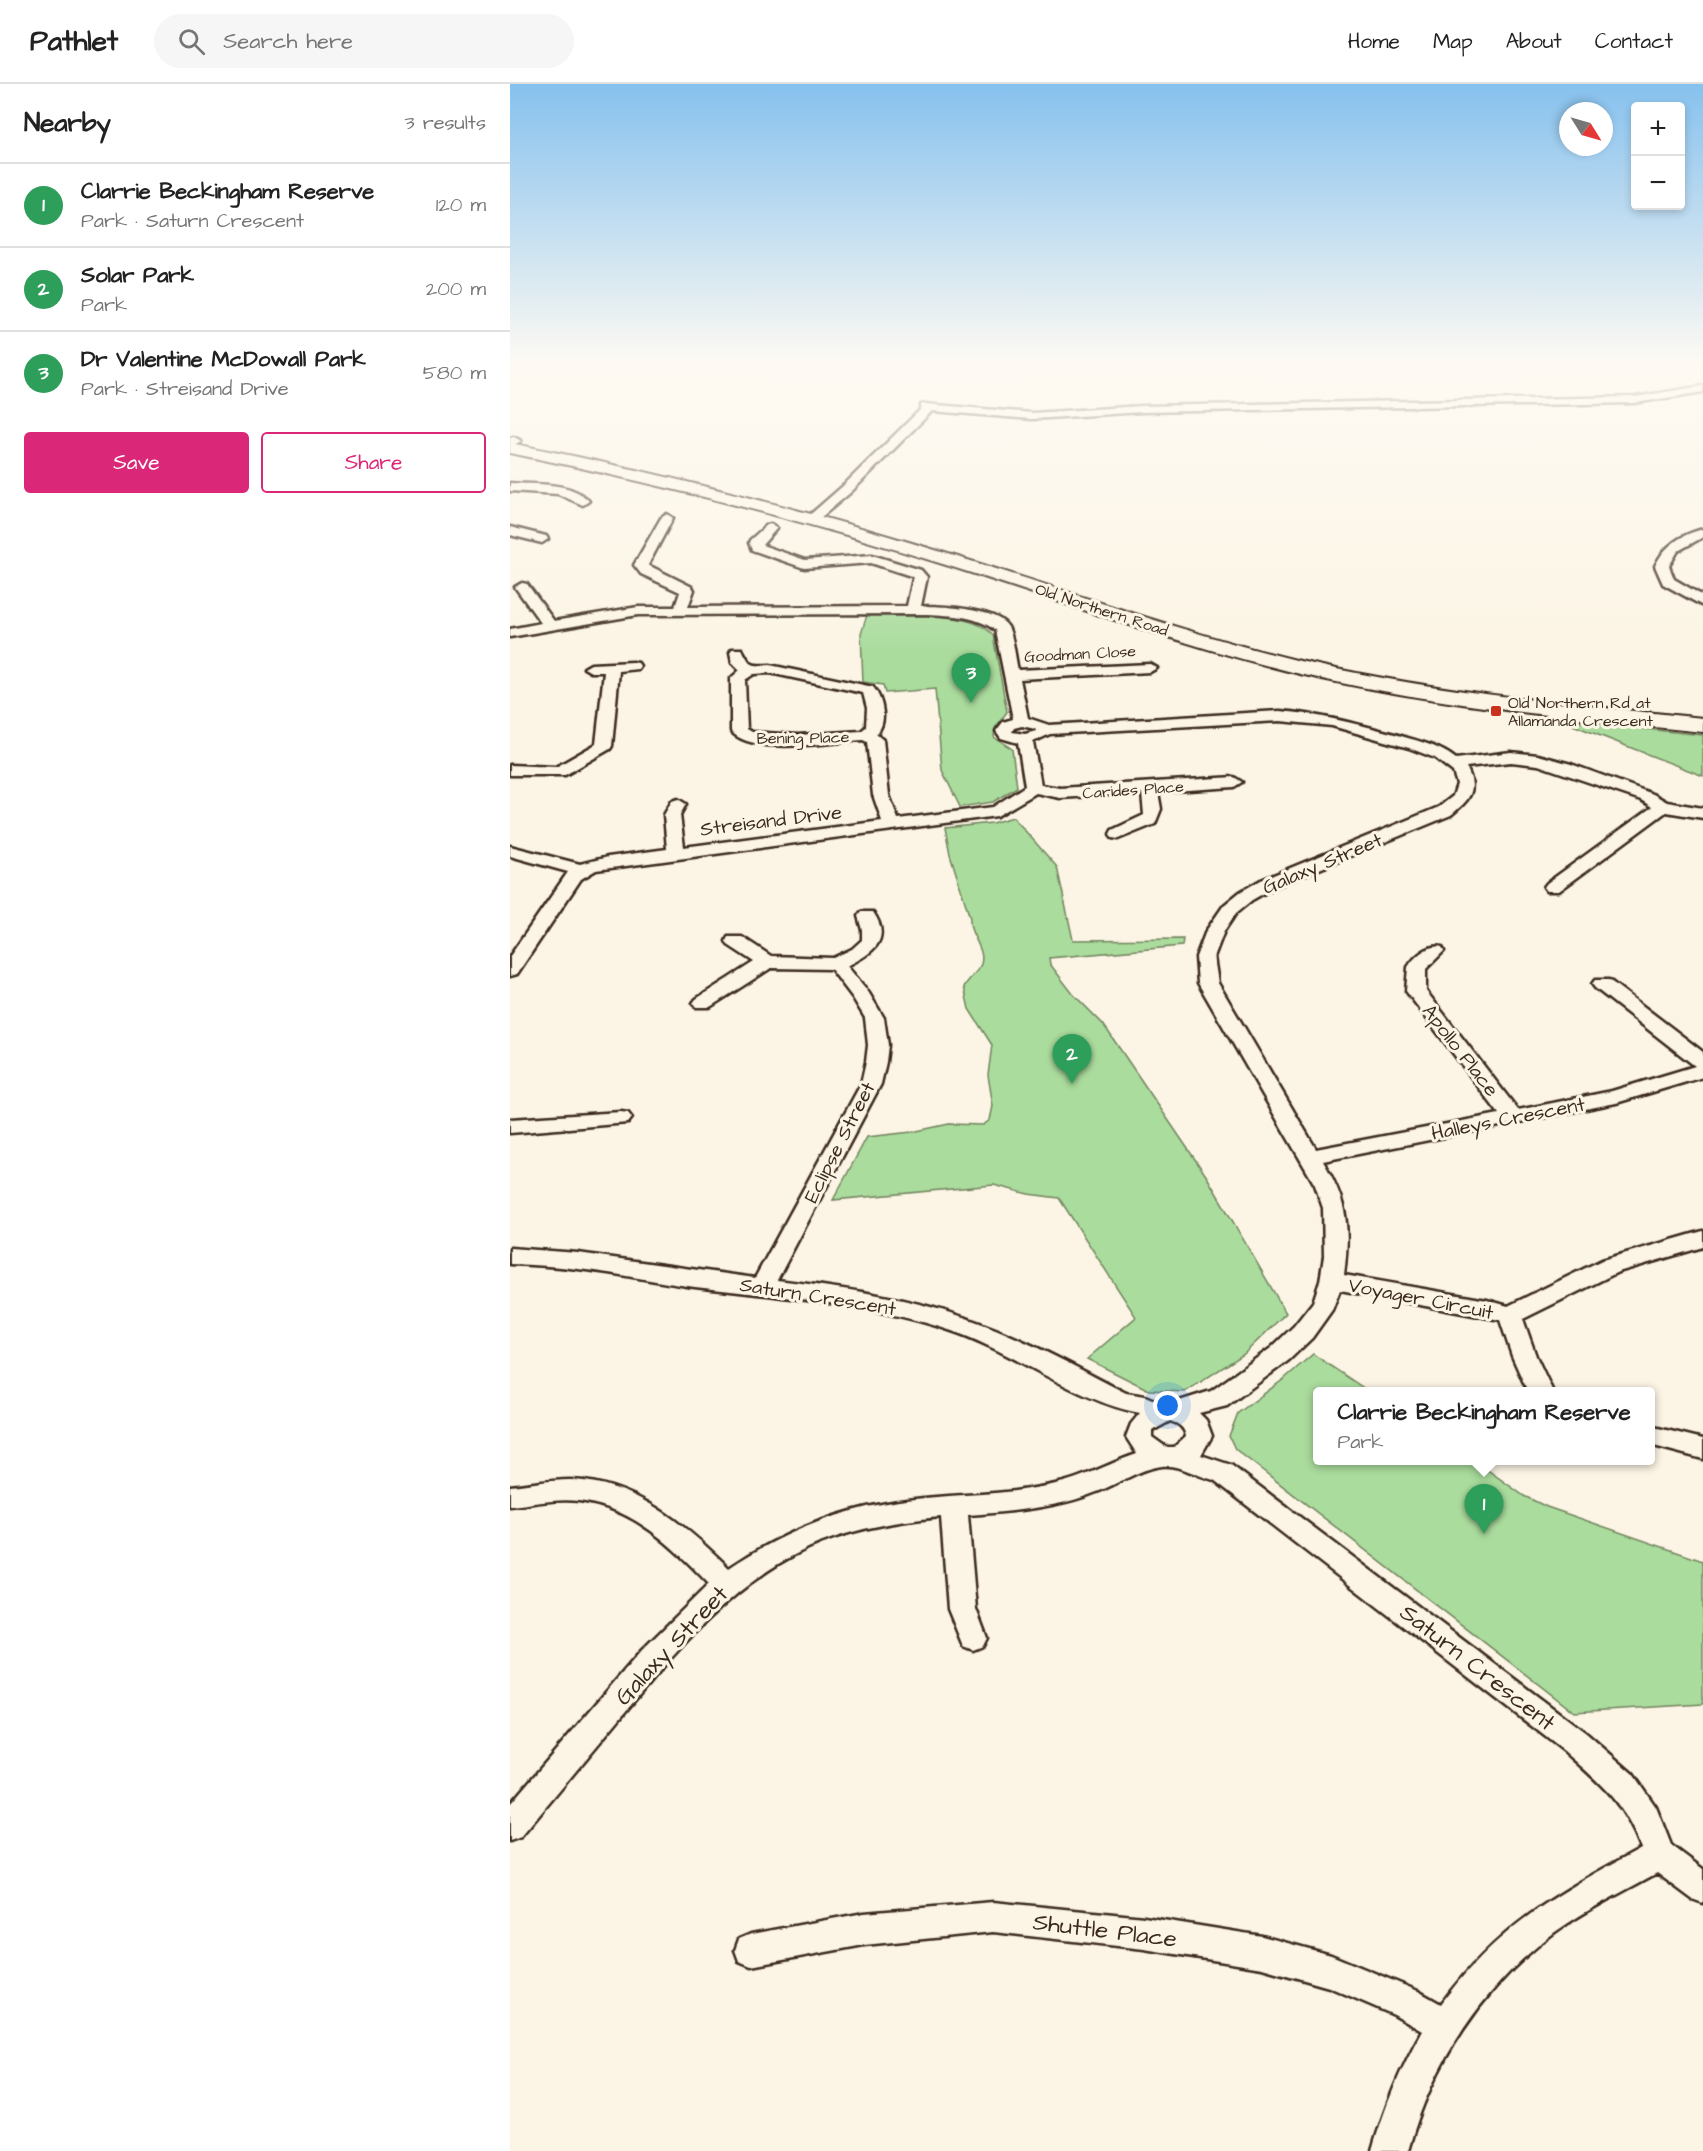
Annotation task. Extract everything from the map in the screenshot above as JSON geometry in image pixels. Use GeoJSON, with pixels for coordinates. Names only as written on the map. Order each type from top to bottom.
{"type":"FeatureCollection","features":[{"type":"Feature","properties":{"kind":"highway","name":"Old Northern Road"},"geometry":{"type":"LineString","coordinates":[[586,461],[932,545],[1222,637],[1295,656],[1461,688],[1703,715]]}},
{"type":"Feature","properties":{"kind":"highway","name":"Old Northern Road"},"geometry":{"type":"LineString","coordinates":[[813,517],[1220,646],[1299,667],[1454,697],[1703,725]]}},
{"type":"Feature","properties":{"kind":"street"},"geometry":{"type":"LineString","coordinates":[[813,517],[847,489],[874,461]]}},
{"type":"Feature","properties":{"kind":"street"},"geometry":{"type":"LineString","coordinates":[[510,487],[559,491],[577,496],[583,501]]}},
{"type":"Feature","properties":{"kind":"street"},"geometry":{"type":"LineString","coordinates":[[667,518],[641,565],[646,570],[687,590],[680,611]]}},
{"type":"Feature","properties":{"kind":"street"},"geometry":{"type":"LineString","coordinates":[[771,528],[755,543],[757,547],[798,563],[872,560],[916,573],[920,577],[913,610]]}},
{"type":"Feature","properties":{"kind":"street"},"geometry":{"type":"LineString","coordinates":[[510,531],[542,539]]}},
{"type":"Feature","properties":{"kind":"street"},"geometry":{"type":"LineString","coordinates":[[1703,532],[1680,541],[1667,553],[1662,566],[1668,581],[1703,602]]}},
{"type":"Feature","properties":{"kind":"street"},"geometry":{"type":"LineString","coordinates":[[522,587],[550,626]]}},
{"type":"Feature","properties":{"kind":"street"},"geometry":{"type":"LineString","coordinates":[[510,633],[638,611],[913,610],[956,612],[999,625],[1005,635],[1021,721]]}},
{"type":"Feature","properties":{"kind":"street"},"geometry":{"type":"LineString","coordinates":[[737,652],[739,662],[750,670]]}},
{"type":"Feature","properties":{"kind":"street"},"geometry":{"type":"LineString","coordinates":[[591,668],[633,666]]}},
{"type":"Feature","properties":{"kind":"street"},"geometry":{"type":"LineString","coordinates":[[510,770],[559,772],[604,746],[612,667]]}},
{"type":"Feature","properties":{"kind":"street","name":"Goodman Close"},"geometry":{"type":"LineString","coordinates":[[1011,675],[1150,668]]}},
{"type":"Feature","properties":{"kind":"street","name":"Bening Place"},"geometry":{"type":"LineString","coordinates":[[865,735],[873,729],[875,719],[872,693],[868,690],[784,671],[750,670],[738,678],[739,730],[746,737],[764,740],[865,735],[874,740],[881,795],[892,826]]}},
{"type":"Feature","properties":{"kind":"street"},"geometry":{"type":"LineString","coordinates":[[1044,730],[1277,709],[1430,750],[1454,764],[1511,757],[1538,760],[1565,767],[1647,797],[1663,807],[1703,813]]}},
{"type":"Feature","properties":{"kind":"street"},"geometry":{"type":"LineString","coordinates":[[1021,721],[1037,723],[1044,730],[1041,735],[1025,739],[1011,737],[1004,731],[1008,725],[1021,721]]}},
{"type":"Feature","properties":{"kind":"street"},"geometry":{"type":"LineString","coordinates":[[1025,739],[1033,788]]}},
{"type":"Feature","properties":{"kind":"street","name":"Galaxy Street"},"geometry":{"type":"LineString","coordinates":[[510,1827],[652,1659],[727,1584],[768,1556],[801,1539],[866,1518],[914,1509],[1015,1501],[1086,1486],[1116,1471],[1186,1445],[1218,1399],[1280,1354],[1303,1332],[1324,1304],[1332,1281],[1335,1256],[1334,1208],[1326,1185],[1208,983],[1205,957],[1215,931],[1230,909],[1267,884],[1445,811],[1461,798],[1465,791],[1464,777],[1454,764]]}},
{"type":"Feature","properties":{"kind":"street","name":"Carides Place"},"geometry":{"type":"LineString","coordinates":[[1033,788],[1060,793],[1234,782]]}},
{"type":"Feature","properties":{"kind":"street","name":"Streisand Drive"},"geometry":{"type":"LineString","coordinates":[[581,870],[608,862],[998,811],[1033,788]]}},
{"type":"Feature","properties":{"kind":"street"},"geometry":{"type":"LineString","coordinates":[[1118,834],[1148,821],[1154,815],[1155,809],[1149,788]]}},
{"type":"Feature","properties":{"kind":"street"},"geometry":{"type":"LineString","coordinates":[[676,853],[672,815],[678,804]]}},
{"type":"Feature","properties":{"kind":"street"},"geometry":{"type":"LineString","coordinates":[[1552,887],[1663,807]]}},
{"type":"Feature","properties":{"kind":"street"},"geometry":{"type":"LineString","coordinates":[[510,851],[581,870]]}},
{"type":"Feature","properties":{"kind":"street"},"geometry":{"type":"LineString","coordinates":[[510,970],[562,892],[581,870]]}},
{"type":"Feature","properties":{"kind":"street"},"geometry":{"type":"LineString","coordinates":[[735,941],[767,962],[836,964],[871,942],[872,935],[867,916]]}},
{"type":"Feature","properties":{"kind":"street","name":"Apollo Place"},"geometry":{"type":"LineString","coordinates":[[1435,951],[1417,967],[1416,992],[1513,1118]]}},
{"type":"Feature","properties":{"kind":"street"},"geometry":{"type":"LineString","coordinates":[[703,1003],[767,962]]}},
{"type":"Feature","properties":{"kind":"street","name":"Eclipse Street"},"geometry":{"type":"LineString","coordinates":[[762,1287],[854,1119],[871,1084],[879,1058],[880,1034],[872,1010],[836,964]]}},
{"type":"Feature","properties":{"kind":"street"},"geometry":{"type":"LineString","coordinates":[[1602,984],[1703,1062]]}},
{"type":"Feature","properties":{"kind":"street","name":"Halleys Crescent"},"geometry":{"type":"LineString","coordinates":[[1310,1157],[1616,1097],[1662,1085],[1703,1070]]}},
{"type":"Feature","properties":{"kind":"street"},"geometry":{"type":"LineString","coordinates":[[510,1126],[621,1118]]}},
{"type":"Feature","properties":{"kind":"street","name":"Voyager Circuit"},"geometry":{"type":"LineString","coordinates":[[1332,1281],[1487,1308],[1510,1315],[1610,1266],[1703,1239]]}},
{"type":"Feature","properties":{"kind":"street","name":"Saturn Crescent"},"geometry":{"type":"LineString","coordinates":[[517,1258],[836,1295],[959,1323],[1000,1340],[1121,1401],[1129,1416],[1155,1423]]}},
{"type":"Feature","properties":{"kind":"street","name":"Voyager Circuit"},"geometry":{"type":"LineString","coordinates":[[1510,1315],[1524,1356],[1539,1387]]}},
{"type":"Feature","properties":{"kind":"street","name":"Galaxy Street"},"geometry":{"type":"LineString","coordinates":[[1116,1471],[1155,1423],[1195,1404],[1218,1399]]}},
{"type":"Feature","properties":{"kind":"street"},"geometry":{"type":"LineString","coordinates":[[1191,1419],[1186,1445],[1149,1450],[1155,1423],[1191,1419]]}},
{"type":"Feature","properties":{"kind":"street"},"geometry":{"type":"LineString","coordinates":[[1655,1436],[1703,1449]]}},
{"type":"Feature","properties":{"kind":"street","name":"Saturn Crescent"},"geometry":{"type":"LineString","coordinates":[[1186,1445],[1198,1466],[1222,1472],[1575,1742],[1623,1784],[1645,1817],[1659,1855]]}},
{"type":"Feature","properties":{"kind":"street"},"geometry":{"type":"LineString","coordinates":[[510,1496],[577,1491],[611,1498],[641,1509],[668,1526],[727,1584]]}},
{"type":"Feature","properties":{"kind":"street"},"geometry":{"type":"LineString","coordinates":[[954,1506],[962,1609],[973,1638]]}},
{"type":"Feature","properties":{"kind":"street"},"geometry":{"type":"LineString","coordinates":[[1390,2151],[1396,2125],[1414,2081],[1446,2026],[1479,1982],[1531,1932],[1582,1897],[1659,1855],[1703,1888]]}},
{"type":"Feature","properties":{"kind":"street","name":"Shuttle Place"},"geometry":{"type":"LineString","coordinates":[[751,1950],[864,1929],[993,1917],[1144,1933],[1262,1952],[1331,1971],[1406,2003],[1446,2026]]}},
{"type":"Feature","properties":{"kind":"green space"},"geometry":{"type":"Polygon","coordinates":[[[867,615],[952,618],[969,621],[983,627],[993,635],[1007,712],[995,728],[994,737],[1012,749],[1017,787],[993,802],[960,807],[942,770],[935,689],[885,693],[883,685],[863,682],[861,634],[867,615]]]}},
{"type":"Feature","properties":{"kind":"green space"},"geometry":{"type":"Polygon","coordinates":[[[1560,720],[1703,735],[1703,776],[1560,720]]]}},
{"type":"Feature","properties":{"kind":"green space"},"geometry":{"type":"Polygon","coordinates":[[[1013,817],[1057,867],[1073,940],[1183,939],[1182,946],[1049,958],[1050,964],[1073,994],[1103,1024],[1207,1177],[1286,1313],[1244,1354],[1185,1392],[1149,1390],[1087,1359],[1136,1317],[1059,1198],[1028,1194],[994,1185],[833,1200],[867,1137],[912,1132],[949,1124],[983,1125],[990,1120],[993,1106],[988,1075],[992,1045],[969,1009],[964,987],[980,967],[982,958],[950,854],[945,828],[992,823],[1013,817]]]}},
{"type":"Feature","properties":{"kind":"green space"},"geometry":{"type":"Polygon","coordinates":[[[1313,1354],[1362,1387],[1313,1387],[1313,1465],[1481,1465],[1524,1496],[1547,1507],[1703,1561],[1703,1704],[1574,1712],[1235,1449],[1229,1436],[1238,1413],[1313,1354]]]}},
{"type":"Feature","properties":{"kind":"place","name":"Dr Valentine McDowall Park"},"geometry":{"type":"Point","coordinates":[971,703]}},
{"type":"Feature","properties":{"kind":"place","name":"Old Northern Rd at Allamanda Crescent"},"geometry":{"type":"Point","coordinates":[1496,711]}},
{"type":"Feature","properties":{"kind":"place","name":"Solar Park"},"geometry":{"type":"Point","coordinates":[1072,1084]}},
{"type":"Feature","properties":{"kind":"place","name":"Clarrie Beckingham Reserve"},"geometry":{"type":"Point","coordinates":[1484,1534]}}]}
